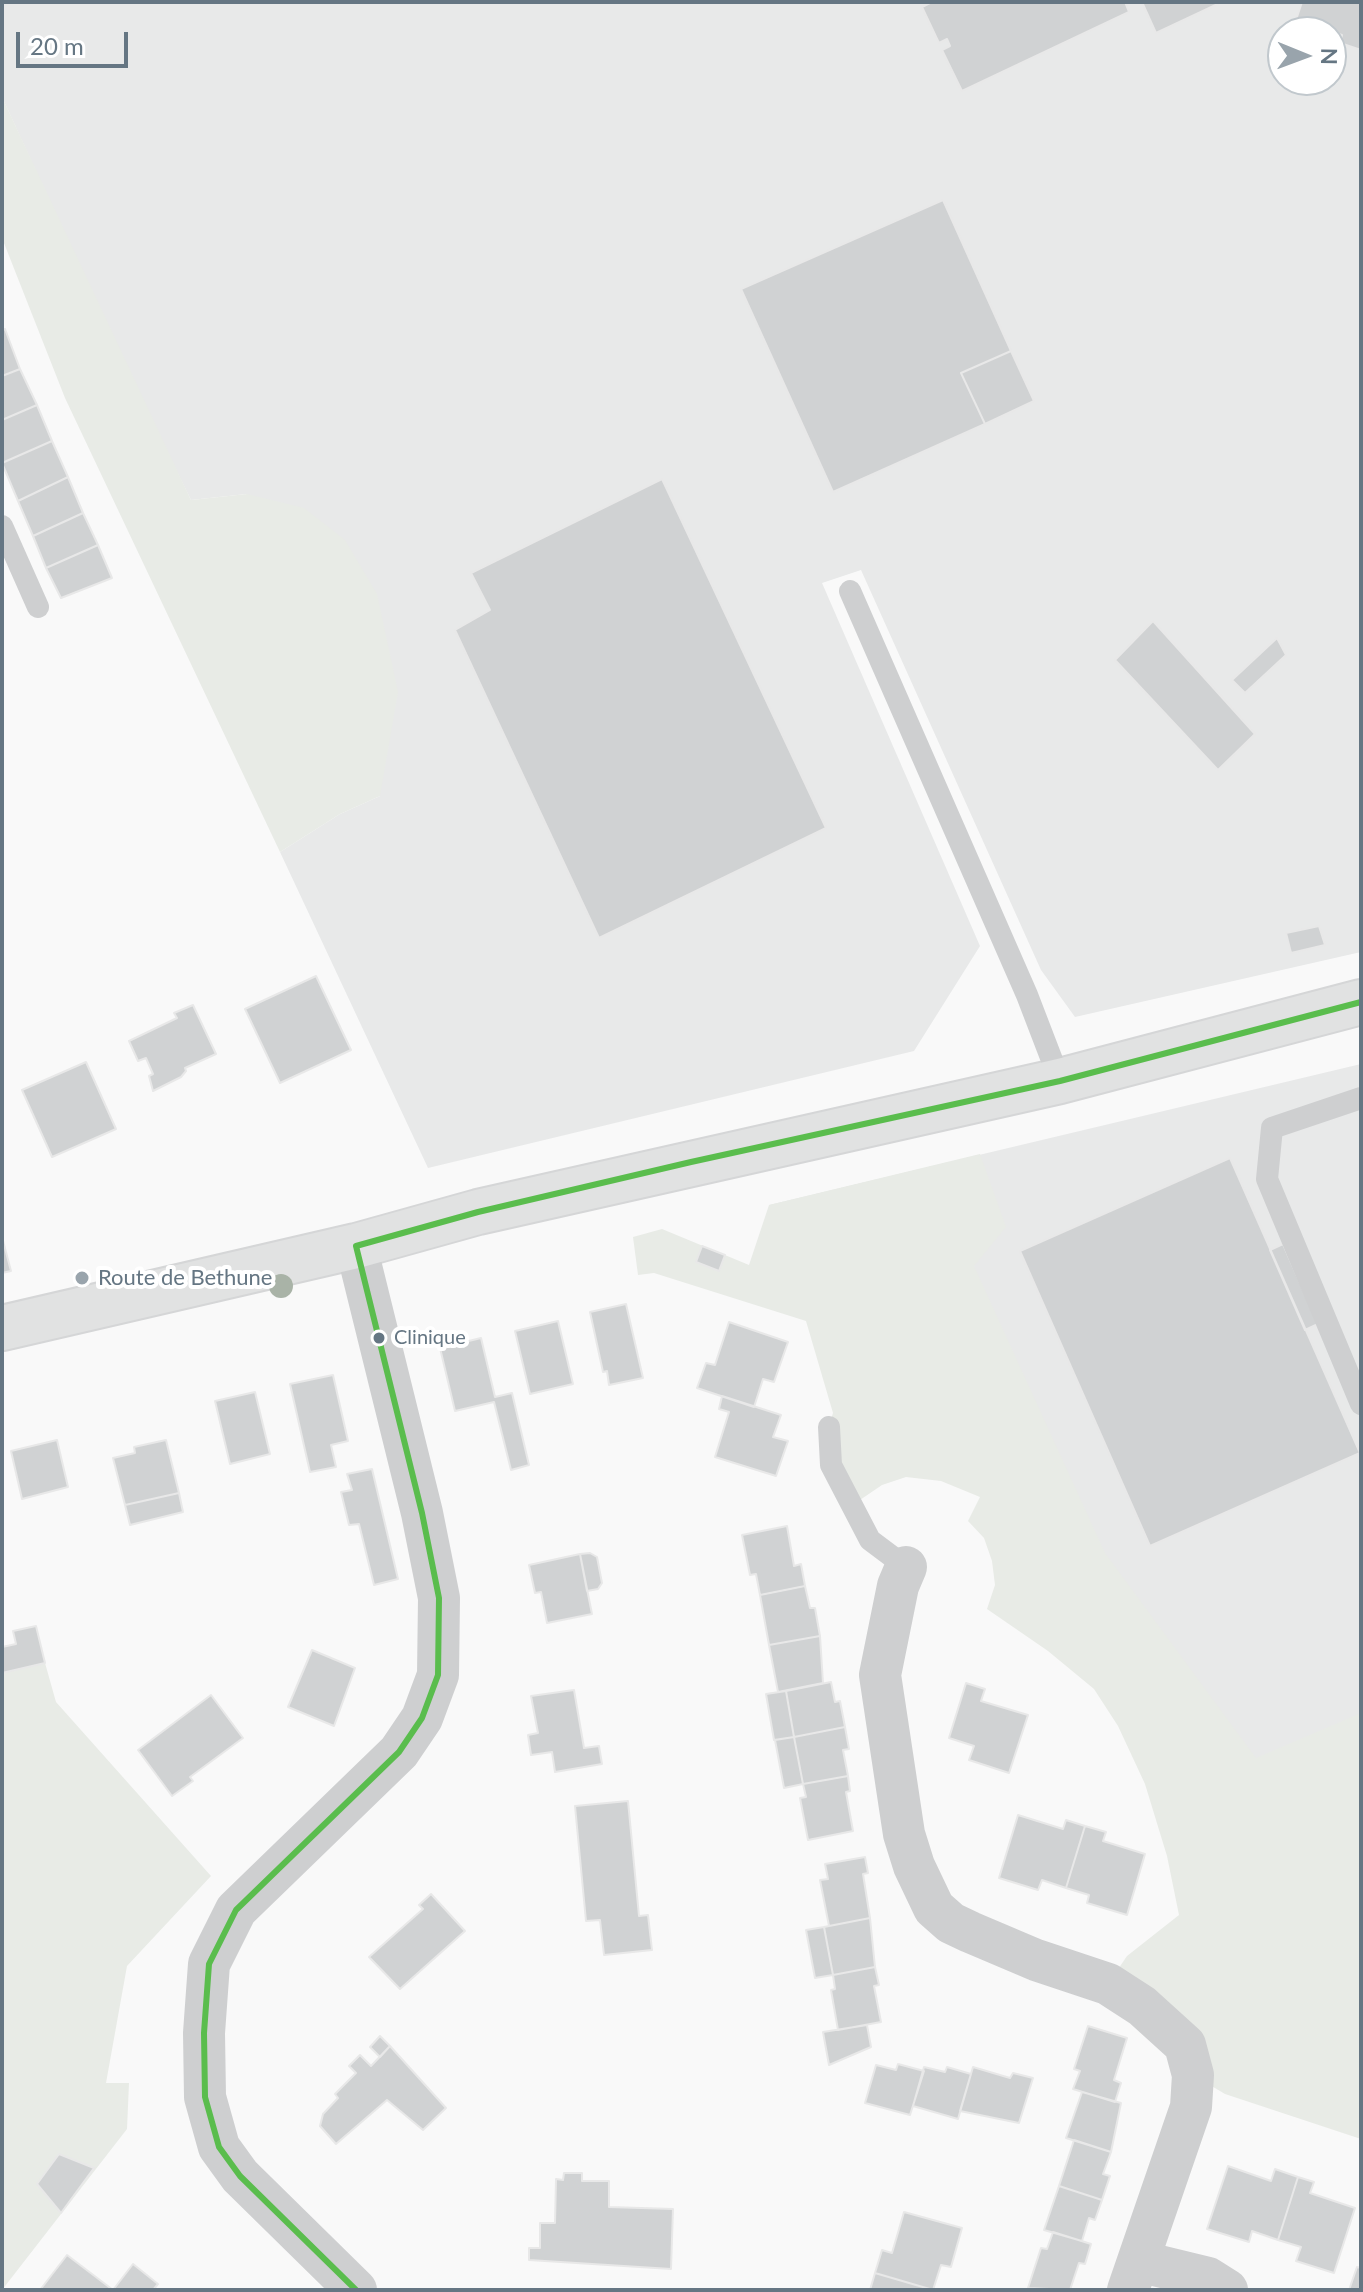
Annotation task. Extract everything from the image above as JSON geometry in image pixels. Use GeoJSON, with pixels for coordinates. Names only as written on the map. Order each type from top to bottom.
{"type":"FeatureCollection","features":[{"type":"Feature","properties":{"kind":"main road"},"geometry":{"type":"LineString","coordinates":[[2,1328],[356,1246],[478,1212],[1060,1081],[1359,1007]]}},
{"type":"Feature","properties":{"kind":"street"},"geometry":{"type":"LineString","coordinates":[[356,1246],[422,1513],[439,1598],[438,1675],[422,1718],[399,1752],[236,1910],[209,1964],[204,2033],[205,2097],[219,2147],[240,2176],[356,2290]]}},
{"type":"Feature","properties":{"kind":"street"},"geometry":{"type":"LineString","coordinates":[[906,1567],[898,1586],[880,1675],[904,1834],[914,1866],[934,1908],[951,1923],[1036,1960],[1108,1984],[1142,2006],[1185,2045],[1193,2075],[1191,2107],[1133,2275],[1208,2278],[1227,2290]]}},
{"type":"Feature","properties":{"kind":"lane"},"geometry":{"type":"LineString","coordinates":[[2,526],[38,607]]}},
{"type":"Feature","properties":{"kind":"lane"},"geometry":{"type":"LineString","coordinates":[[850,591],[1027,995],[1060,1081]]}},
{"type":"Feature","properties":{"kind":"lane"},"geometry":{"type":"LineString","coordinates":[[1361,1098],[1272,1128],[1267,1179],[1361,1404]]}},
{"type":"Feature","properties":{"kind":"lane"},"geometry":{"type":"LineString","coordinates":[[829,1427],[831,1465],[870,1540],[906,1567]]}},
{"type":"Feature","properties":{"kind":"shaded area"},"geometry":{"type":"Polygon","coordinates":[[[2,2],[1361,2],[1361,952],[1075,1017],[1041,970],[861,570],[822,583],[980,946],[914,1051],[428,1168],[280,852],[340,814],[380,796],[247,494],[191,500],[131,378],[2,97],[2,2]]]}},
{"type":"Feature","properties":{"kind":"shaded area"},"geometry":{"type":"Polygon","coordinates":[[[2,97],[191,500],[247,494],[304,508],[345,540],[377,594],[398,692],[380,796],[340,814],[280,852],[65,398],[2,238],[2,97]]]}},
{"type":"Feature","properties":{"kind":"shaded area"},"geometry":{"type":"Polygon","coordinates":[[[1361,1064],[1361,1998],[769,1205],[1361,1064]]]}},
{"type":"Feature","properties":{"kind":"shaded area"},"geometry":{"type":"Polygon","coordinates":[[[980,1154],[1006,1227],[974,1266],[1105,1553],[1256,1758],[1361,1713],[1361,2139],[1225,2094],[1193,2075],[1108,1984],[1127,1956],[1179,1915],[1167,1856],[1145,1784],[1118,1726],[1094,1689],[1048,1651],[987,1609],[995,1585],[992,1561],[984,1538],[968,1521],[980,1497],[941,1481],[906,1477],[882,1485],[857,1502],[849,1501],[829,1427],[833,1413],[806,1321],[654,1273],[638,1275],[633,1237],[662,1229],[749,1265],[769,1205],[980,1154]]]}},
{"type":"Feature","properties":{"kind":"shaded area"},"geometry":{"type":"Polygon","coordinates":[[[45,1663],[56,1702],[211,1876],[127,1966],[106,2083],[129,2083],[127,2129],[2,2290],[2,1673],[45,1663]]]}},
{"type":"Feature","properties":{"kind":"building"},"geometry":{"type":"Polygon","coordinates":[[[932,2],[1125,2],[1129,12],[962,91],[942,50],[950,46],[947,39],[939,43],[922,7],[932,2]]]}},
{"type":"Feature","properties":{"kind":"building"},"geometry":{"type":"Polygon","coordinates":[[[1142,2],[1222,2],[1156,33],[1142,2]]]}},
{"type":"Feature","properties":{"kind":"building"},"geometry":{"type":"Polygon","coordinates":[[[1302,2],[1361,2],[1361,50],[1347,45],[1347,16],[1297,16],[1302,2]]]}},
{"type":"Feature","properties":{"kind":"building"},"geometry":{"type":"Polygon","coordinates":[[[943,200],[1011,351],[961,373],[985,424],[833,492],[741,289],[943,200]]]}},
{"type":"Feature","properties":{"kind":"building"},"geometry":{"type":"Polygon","coordinates":[[[5,329],[20,369],[2,376],[2,330],[5,329]]]}},
{"type":"Feature","properties":{"kind":"building"},"geometry":{"type":"Polygon","coordinates":[[[1011,351],[1034,401],[985,424],[961,373],[1011,351]]]}},
{"type":"Feature","properties":{"kind":"building"},"geometry":{"type":"Polygon","coordinates":[[[20,369],[37,405],[2,420],[2,376],[20,369]]]}},
{"type":"Feature","properties":{"kind":"building"},"geometry":{"type":"Polygon","coordinates":[[[37,405],[52,441],[2,463],[2,420],[37,405]]]}},
{"type":"Feature","properties":{"kind":"building"},"geometry":{"type":"Polygon","coordinates":[[[52,441],[68,477],[18,501],[2,463],[52,441]]]}},
{"type":"Feature","properties":{"kind":"building"},"geometry":{"type":"Polygon","coordinates":[[[68,477],[83,513],[33,536],[18,501],[68,477]]]}},
{"type":"Feature","properties":{"kind":"building"},"geometry":{"type":"Polygon","coordinates":[[[662,479],[826,828],[599,938],[455,630],[490,610],[471,573],[662,479]]]}},
{"type":"Feature","properties":{"kind":"building"},"geometry":{"type":"Polygon","coordinates":[[[83,513],[98,545],[46,568],[33,536],[83,513]]]}},
{"type":"Feature","properties":{"kind":"building"},"geometry":{"type":"Polygon","coordinates":[[[98,545],[112,578],[61,598],[46,568],[98,545]]]}},
{"type":"Feature","properties":{"kind":"building"},"geometry":{"type":"Polygon","coordinates":[[[1153,621],[1255,734],[1218,770],[1115,660],[1153,621]]]}},
{"type":"Feature","properties":{"kind":"building"},"geometry":{"type":"Polygon","coordinates":[[[1277,638],[1286,655],[1245,693],[1232,680],[1277,638]]]}},
{"type":"Feature","properties":{"kind":"building"},"geometry":{"type":"Polygon","coordinates":[[[1319,926],[1325,945],[1291,953],[1286,933],[1319,926]]]}},
{"type":"Feature","properties":{"kind":"building"},"geometry":{"type":"Polygon","coordinates":[[[316,976],[351,1050],[280,1083],[245,1009],[316,976]]]}},
{"type":"Feature","properties":{"kind":"building"},"geometry":{"type":"Polygon","coordinates":[[[193,1005],[216,1054],[185,1068],[181,1077],[153,1091],[149,1076],[153,1074],[146,1058],[138,1061],[129,1041],[177,1018],[174,1013],[193,1005]]]}},
{"type":"Feature","properties":{"kind":"building"},"geometry":{"type":"Polygon","coordinates":[[[86,1062],[116,1129],[52,1157],[22,1090],[86,1062]]]}},
{"type":"Feature","properties":{"kind":"building"},"geometry":{"type":"Polygon","coordinates":[[[1230,1158],[1360,1453],[1150,1546],[1020,1251],[1230,1158]]]}},
{"type":"Feature","properties":{"kind":"building"},"geometry":{"type":"Polygon","coordinates":[[[2,1237],[11,1271],[2,1273],[2,1237]]]}},
{"type":"Feature","properties":{"kind":"building"},"geometry":{"type":"Polygon","coordinates":[[[1283,1244],[1318,1324],[1305,1330],[1270,1250],[1283,1244]]]}},
{"type":"Feature","properties":{"kind":"building"},"geometry":{"type":"Polygon","coordinates":[[[702,1246],[725,1255],[719,1271],[696,1262],[702,1246]]]}},
{"type":"Feature","properties":{"kind":"building"},"geometry":{"type":"Polygon","coordinates":[[[626,1304],[643,1378],[609,1385],[607,1371],[603,1372],[590,1312],[626,1304]]]}},
{"type":"Feature","properties":{"kind":"building"},"geometry":{"type":"Polygon","coordinates":[[[558,1321],[573,1384],[530,1394],[515,1331],[558,1321]]]}},
{"type":"Feature","properties":{"kind":"building"},"geometry":{"type":"Polygon","coordinates":[[[729,1322],[788,1342],[774,1382],[763,1379],[754,1407],[697,1388],[706,1363],[715,1365],[729,1322]]]}},
{"type":"Feature","properties":{"kind":"building"},"geometry":{"type":"Polygon","coordinates":[[[481,1338],[495,1397],[512,1393],[529,1465],[511,1470],[494,1402],[455,1411],[440,1348],[481,1338]]]}},
{"type":"Feature","properties":{"kind":"building"},"geometry":{"type":"Polygon","coordinates":[[[333,1375],[348,1441],[331,1445],[336,1467],[310,1472],[290,1384],[333,1375]]]}},
{"type":"Feature","properties":{"kind":"building"},"geometry":{"type":"Polygon","coordinates":[[[255,1392],[270,1454],[230,1464],[215,1401],[255,1392]]]}},
{"type":"Feature","properties":{"kind":"building"},"geometry":{"type":"Polygon","coordinates":[[[722,1396],[781,1415],[773,1437],[788,1441],[776,1476],[715,1457],[729,1412],[719,1409],[722,1396]]]}},
{"type":"Feature","properties":{"kind":"building"},"geometry":{"type":"Polygon","coordinates":[[[57,1440],[68,1487],[22,1499],[11,1451],[57,1440]]]}},
{"type":"Feature","properties":{"kind":"building"},"geometry":{"type":"Polygon","coordinates":[[[166,1440],[179,1493],[125,1505],[113,1458],[135,1453],[134,1447],[166,1440]]]}},
{"type":"Feature","properties":{"kind":"building"},"geometry":{"type":"Polygon","coordinates":[[[372,1469],[398,1579],[374,1585],[359,1524],[349,1525],[341,1492],[352,1490],[347,1474],[372,1469]]]}},
{"type":"Feature","properties":{"kind":"building"},"geometry":{"type":"Polygon","coordinates":[[[179,1493],[183,1512],[130,1525],[125,1505],[179,1493]]]}},
{"type":"Feature","properties":{"kind":"building"},"geometry":{"type":"Polygon","coordinates":[[[787,1526],[794,1566],[801,1564],[805,1586],[760,1595],[756,1574],[750,1575],[742,1535],[787,1526]]]}},
{"type":"Feature","properties":{"kind":"building"},"geometry":{"type":"Polygon","coordinates":[[[590,1553],[597,1557],[602,1583],[598,1589],[587,1591],[580,1554],[590,1553]]]}},
{"type":"Feature","properties":{"kind":"building"},"geometry":{"type":"Polygon","coordinates":[[[580,1554],[592,1614],[547,1623],[541,1592],[535,1593],[529,1565],[580,1554]]]}},
{"type":"Feature","properties":{"kind":"building"},"geometry":{"type":"Polygon","coordinates":[[[805,1586],[810,1608],[815,1608],[820,1636],[769,1645],[760,1595],[805,1586]]]}},
{"type":"Feature","properties":{"kind":"building"},"geometry":{"type":"Polygon","coordinates":[[[36,1626],[45,1663],[2,1673],[2,1647],[16,1644],[13,1631],[36,1626]]]}},
{"type":"Feature","properties":{"kind":"building"},"geometry":{"type":"Polygon","coordinates":[[[820,1636],[823,1683],[778,1692],[769,1645],[820,1636]]]}},
{"type":"Feature","properties":{"kind":"building"},"geometry":{"type":"Polygon","coordinates":[[[312,1650],[355,1668],[334,1726],[288,1707],[312,1650]]]}},
{"type":"Feature","properties":{"kind":"building"},"geometry":{"type":"Polygon","coordinates":[[[831,1682],[835,1702],[840,1701],[845,1727],[794,1737],[786,1691],[831,1682]]]}},
{"type":"Feature","properties":{"kind":"building"},"geometry":{"type":"Polygon","coordinates":[[[966,1683],[985,1689],[981,1701],[1028,1715],[1009,1773],[969,1760],[974,1746],[949,1738],[966,1683]]]}},
{"type":"Feature","properties":{"kind":"building"},"geometry":{"type":"Polygon","coordinates":[[[574,1690],[584,1748],[599,1746],[602,1764],[555,1772],[552,1752],[531,1755],[528,1735],[538,1733],[531,1696],[574,1690]]]}},
{"type":"Feature","properties":{"kind":"building"},"geometry":{"type":"Polygon","coordinates":[[[786,1691],[794,1737],[774,1740],[766,1694],[786,1691]]]}},
{"type":"Feature","properties":{"kind":"building"},"geometry":{"type":"Polygon","coordinates":[[[211,1695],[243,1738],[190,1777],[193,1781],[172,1796],[138,1750],[211,1695]]]}},
{"type":"Feature","properties":{"kind":"building"},"geometry":{"type":"Polygon","coordinates":[[[845,1727],[849,1749],[843,1750],[848,1776],[803,1784],[794,1737],[845,1727]]]}},
{"type":"Feature","properties":{"kind":"building"},"geometry":{"type":"Polygon","coordinates":[[[794,1737],[803,1784],[784,1788],[775,1740],[794,1737]]]}},
{"type":"Feature","properties":{"kind":"building"},"geometry":{"type":"Polygon","coordinates":[[[848,1776],[850,1791],[846,1792],[853,1831],[808,1840],[800,1798],[806,1797],[803,1784],[848,1776]]]}},
{"type":"Feature","properties":{"kind":"building"},"geometry":{"type":"Polygon","coordinates":[[[628,1801],[639,1916],[648,1915],[652,1950],[604,1955],[600,1920],[586,1921],[575,1806],[628,1801]]]}},
{"type":"Feature","properties":{"kind":"building"},"geometry":{"type":"Polygon","coordinates":[[[1018,1815],[1063,1829],[1066,1820],[1085,1826],[1066,1888],[1042,1880],[1038,1890],[999,1878],[1018,1815]]]}},
{"type":"Feature","properties":{"kind":"building"},"geometry":{"type":"Polygon","coordinates":[[[1085,1826],[1106,1832],[1103,1841],[1145,1854],[1127,1915],[1087,1903],[1089,1895],[1066,1888],[1085,1826]]]}},
{"type":"Feature","properties":{"kind":"building"},"geometry":{"type":"Polygon","coordinates":[[[865,1857],[868,1873],[863,1874],[870,1918],[829,1926],[820,1880],[828,1879],[825,1864],[865,1857]]]}},
{"type":"Feature","properties":{"kind":"building"},"geometry":{"type":"Polygon","coordinates":[[[431,1894],[465,1931],[400,1989],[369,1957],[423,1909],[419,1905],[431,1894]]]}},
{"type":"Feature","properties":{"kind":"building"},"geometry":{"type":"Polygon","coordinates":[[[870,1918],[875,1967],[833,1975],[824,1927],[870,1918]]]}},
{"type":"Feature","properties":{"kind":"building"},"geometry":{"type":"Polygon","coordinates":[[[824,1927],[833,1975],[815,1978],[806,1930],[824,1927]]]}},
{"type":"Feature","properties":{"kind":"building"},"geometry":{"type":"Polygon","coordinates":[[[875,1967],[879,1985],[874,1986],[881,2022],[838,2030],[831,1990],[835,1989],[833,1975],[875,1967]]]}},
{"type":"Feature","properties":{"kind":"building"},"geometry":{"type":"Polygon","coordinates":[[[867,2025],[871,2047],[829,2065],[823,2032],[867,2025]]]}},
{"type":"Feature","properties":{"kind":"building"},"geometry":{"type":"Polygon","coordinates":[[[1088,2026],[1127,2038],[1114,2080],[1121,2083],[1115,2102],[1073,2089],[1080,2071],[1074,2069],[1088,2026]]]}},
{"type":"Feature","properties":{"kind":"building"},"geometry":{"type":"Polygon","coordinates":[[[380,2036],[390,2046],[380,2057],[370,2047],[380,2036]]]}},
{"type":"Feature","properties":{"kind":"building"},"geometry":{"type":"Polygon","coordinates":[[[390,2046],[446,2108],[423,2130],[387,2100],[336,2144],[320,2126],[323,2114],[338,2098],[335,2094],[356,2073],[349,2066],[360,2055],[371,2066],[390,2046]]]}},
{"type":"Feature","properties":{"kind":"building"},"geometry":{"type":"Polygon","coordinates":[[[898,2064],[924,2071],[910,2115],[865,2103],[876,2065],[896,2070],[898,2064]]]}},
{"type":"Feature","properties":{"kind":"building"},"geometry":{"type":"Polygon","coordinates":[[[924,2067],[945,2072],[947,2067],[971,2074],[958,2119],[913,2106],[924,2067]]]}},
{"type":"Feature","properties":{"kind":"building"},"geometry":{"type":"Polygon","coordinates":[[[973,2067],[1010,2078],[1013,2073],[1033,2078],[1019,2123],[960,2111],[973,2067]]]}},
{"type":"Feature","properties":{"kind":"building"},"geometry":{"type":"Polygon","coordinates":[[[1082,2092],[1121,2103],[1111,2152],[1066,2138],[1082,2092]]]}},
{"type":"Feature","properties":{"kind":"building"},"geometry":{"type":"Polygon","coordinates":[[[1074,2140],[1111,2152],[1103,2174],[1110,2176],[1102,2200],[1059,2186],[1074,2140]]]}},
{"type":"Feature","properties":{"kind":"building"},"geometry":{"type":"Polygon","coordinates":[[[59,2154],[94,2168],[61,2213],[37,2184],[59,2154]]]}},
{"type":"Feature","properties":{"kind":"building"},"geometry":{"type":"Polygon","coordinates":[[[1228,2166],[1271,2181],[1275,2169],[1298,2177],[1278,2240],[1252,2231],[1249,2242],[1207,2229],[1228,2166]]]}},
{"type":"Feature","properties":{"kind":"building"},"geometry":{"type":"Polygon","coordinates":[[[564,2173],[582,2173],[582,2181],[609,2181],[609,2207],[673,2209],[671,2269],[529,2260],[529,2248],[540,2248],[540,2223],[555,2223],[556,2179],[563,2180],[564,2173]]]}},
{"type":"Feature","properties":{"kind":"building"},"geometry":{"type":"Polygon","coordinates":[[[1298,2177],[1314,2182],[1310,2193],[1355,2208],[1334,2273],[1296,2261],[1301,2247],[1278,2240],[1298,2177]]]}},
{"type":"Feature","properties":{"kind":"building"},"geometry":{"type":"Polygon","coordinates":[[[1059,2186],[1102,2200],[1095,2220],[1089,2218],[1082,2241],[1044,2230],[1059,2186]]]}},
{"type":"Feature","properties":{"kind":"building"},"geometry":{"type":"Polygon","coordinates":[[[904,2212],[962,2228],[951,2267],[941,2265],[933,2290],[875,2273],[882,2250],[892,2253],[904,2212]]]}},
{"type":"Feature","properties":{"kind":"building"},"geometry":{"type":"Polygon","coordinates":[[[1053,2232],[1091,2244],[1085,2264],[1079,2263],[1070,2290],[1028,2288],[1041,2248],[1047,2249],[1053,2232]]]}},
{"type":"Feature","properties":{"kind":"building"},"geometry":{"type":"Polygon","coordinates":[[[67,2255],[113,2290],[40,2290],[67,2255]]]}},
{"type":"Feature","properties":{"kind":"building"},"geometry":{"type":"Polygon","coordinates":[[[133,2264],[158,2284],[153,2290],[113,2290],[133,2264]]]}},
{"type":"Feature","properties":{"kind":"building"},"geometry":{"type":"Polygon","coordinates":[[[1357,2267],[1361,2268],[1361,2290],[1349,2290],[1357,2267]]]}},
{"type":"Feature","properties":{"kind":"building"},"geometry":{"type":"Polygon","coordinates":[[[875,2273],[933,2290],[870,2290],[875,2273]]]}},
{"type":"Feature","properties":{"kind":"transit line"},"geometry":{"type":"LineString","coordinates":[[356,1246],[478,1212],[691,1162],[1060,1081],[1361,1002]]}},
{"type":"Feature","properties":{"kind":"transit line"},"geometry":{"type":"LineString","coordinates":[[356,1246],[422,1513],[439,1598],[438,1675],[422,1718],[399,1752],[236,1910],[209,1964],[204,2033],[205,2097],[219,2147],[240,2176],[356,2290]]}},
{"type":"Feature","properties":{"kind":"place","name":"Route de Bethune"},"geometry":{"type":"Point","coordinates":[82,1278]}},
{"type":"Feature","properties":{"kind":"place","name":"Clinique"},"geometry":{"type":"Point","coordinates":[379,1338]}}]}
